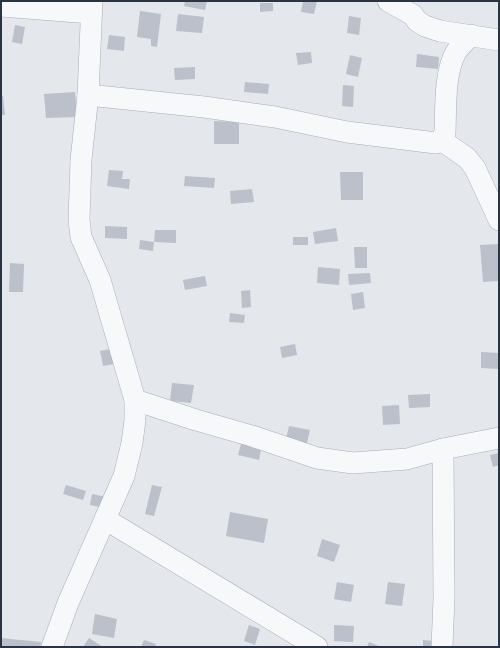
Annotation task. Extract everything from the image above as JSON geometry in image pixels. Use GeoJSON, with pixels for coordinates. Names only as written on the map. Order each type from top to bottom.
{"type":"FeatureCollection","features":[{"type":"Feature","properties":{"kind":"street"},"geometry":{"type":"LineString","coordinates":[[388,1],[414,8],[421,24],[425,26],[440,31],[499,40]]}},
{"type":"Feature","properties":{"kind":"street"},"geometry":{"type":"LineString","coordinates":[[1,6],[92,7],[88,95],[80,160],[80,237],[100,280],[135,400],[135,420],[132,443],[124,476],[68,603],[52,647]]}},
{"type":"Feature","properties":{"kind":"street"},"geometry":{"type":"LineString","coordinates":[[88,95],[204,107],[275,117],[347,132],[436,143],[441,140],[445,133],[448,80],[452,64],[456,53],[470,35]]}},
{"type":"Feature","properties":{"kind":"street"},"geometry":{"type":"LineString","coordinates":[[441,140],[467,158],[475,168],[499,220]]}},
{"type":"Feature","properties":{"kind":"street"},"geometry":{"type":"LineString","coordinates":[[135,400],[252,436],[317,458],[353,463],[407,459],[443,449],[499,438]]}},
{"type":"Feature","properties":{"kind":"street"},"geometry":{"type":"LineString","coordinates":[[442,647],[444,599],[443,449]]}},
{"type":"Feature","properties":{"kind":"street"},"geometry":{"type":"LineString","coordinates":[[105,519],[316,647]]}},
{"type":"Feature","properties":{"kind":"building"},"geometry":{"type":"Polygon","coordinates":[[[185,1],[207,1],[205,10],[184,6],[185,1]]]}},
{"type":"Feature","properties":{"kind":"building"},"geometry":{"type":"Polygon","coordinates":[[[303,1],[317,1],[314,14],[301,12],[303,1]]]}},
{"type":"Feature","properties":{"kind":"building"},"geometry":{"type":"Polygon","coordinates":[[[260,3],[273,3],[273,11],[260,12],[260,3]]]}},
{"type":"Feature","properties":{"kind":"building"},"geometry":{"type":"Polygon","coordinates":[[[140,11],[161,14],[157,47],[151,46],[151,39],[137,37],[140,11]]]}},
{"type":"Feature","properties":{"kind":"building"},"geometry":{"type":"Polygon","coordinates":[[[178,14],[204,17],[202,33],[176,31],[178,14]]]}},
{"type":"Feature","properties":{"kind":"building"},"geometry":{"type":"Polygon","coordinates":[[[349,16],[361,18],[359,35],[347,33],[349,16]]]}},
{"type":"Feature","properties":{"kind":"building"},"geometry":{"type":"Polygon","coordinates":[[[15,25],[25,27],[22,44],[12,42],[15,25]]]}},
{"type":"Feature","properties":{"kind":"building"},"geometry":{"type":"Polygon","coordinates":[[[109,35],[125,37],[124,51],[107,49],[109,35]]]}},
{"type":"Feature","properties":{"kind":"building"},"geometry":{"type":"Polygon","coordinates":[[[311,52],[312,63],[298,65],[296,53],[311,52]]]}},
{"type":"Feature","properties":{"kind":"building"},"geometry":{"type":"Polygon","coordinates":[[[417,54],[439,57],[438,69],[416,67],[417,54]]]}},
{"type":"Feature","properties":{"kind":"building"},"geometry":{"type":"Polygon","coordinates":[[[350,55],[362,58],[358,77],[346,74],[350,55]]]}},
{"type":"Feature","properties":{"kind":"building"},"geometry":{"type":"Polygon","coordinates":[[[195,67],[195,79],[175,80],[174,68],[195,67]]]}},
{"type":"Feature","properties":{"kind":"building"},"geometry":{"type":"Polygon","coordinates":[[[245,82],[269,84],[268,94],[244,92],[245,82]]]}},
{"type":"Feature","properties":{"kind":"building"},"geometry":{"type":"Polygon","coordinates":[[[343,85],[354,86],[353,107],[342,106],[343,85]]]}},
{"type":"Feature","properties":{"kind":"building"},"geometry":{"type":"Polygon","coordinates":[[[75,92],[77,117],[46,118],[44,94],[75,92]]]}},
{"type":"Feature","properties":{"kind":"building"},"geometry":{"type":"Polygon","coordinates":[[[1,96],[3,96],[5,115],[1,115],[1,96]]]}},
{"type":"Feature","properties":{"kind":"building"},"geometry":{"type":"Polygon","coordinates":[[[214,121],[239,122],[239,144],[214,144],[214,121]]]}},
{"type":"Feature","properties":{"kind":"building"},"geometry":{"type":"Polygon","coordinates":[[[109,170],[123,171],[122,179],[130,179],[129,189],[107,186],[109,170]]]}},
{"type":"Feature","properties":{"kind":"building"},"geometry":{"type":"Polygon","coordinates":[[[340,172],[363,172],[363,200],[341,200],[340,172]]]}},
{"type":"Feature","properties":{"kind":"building"},"geometry":{"type":"Polygon","coordinates":[[[185,176],[215,178],[214,188],[184,186],[185,176]]]}},
{"type":"Feature","properties":{"kind":"building"},"geometry":{"type":"Polygon","coordinates":[[[252,189],[254,202],[231,204],[230,191],[252,189]]]}},
{"type":"Feature","properties":{"kind":"building"},"geometry":{"type":"Polygon","coordinates":[[[105,226],[127,227],[127,239],[105,238],[105,226]]]}},
{"type":"Feature","properties":{"kind":"building"},"geometry":{"type":"Polygon","coordinates":[[[336,228],[338,241],[315,244],[313,232],[336,228]]]}},
{"type":"Feature","properties":{"kind":"building"},"geometry":{"type":"Polygon","coordinates":[[[155,230],[176,230],[176,243],[154,242],[155,230]]]}},
{"type":"Feature","properties":{"kind":"building"},"geometry":{"type":"Polygon","coordinates":[[[293,237],[308,237],[308,245],[293,245],[293,237]]]}},
{"type":"Feature","properties":{"kind":"building"},"geometry":{"type":"Polygon","coordinates":[[[140,240],[154,242],[153,251],[139,249],[140,240]]]}},
{"type":"Feature","properties":{"kind":"building"},"geometry":{"type":"Polygon","coordinates":[[[499,244],[499,281],[483,282],[480,245],[499,244]]]}},
{"type":"Feature","properties":{"kind":"building"},"geometry":{"type":"Polygon","coordinates":[[[354,247],[367,247],[367,268],[355,268],[354,247]]]}},
{"type":"Feature","properties":{"kind":"building"},"geometry":{"type":"Polygon","coordinates":[[[10,263],[24,264],[23,292],[9,292],[10,263]]]}},
{"type":"Feature","properties":{"kind":"building"},"geometry":{"type":"Polygon","coordinates":[[[318,267],[340,269],[339,285],[317,283],[318,267]]]}},
{"type":"Feature","properties":{"kind":"building"},"geometry":{"type":"Polygon","coordinates":[[[370,273],[371,283],[349,285],[348,274],[370,273]]]}},
{"type":"Feature","properties":{"kind":"building"},"geometry":{"type":"Polygon","coordinates":[[[205,276],[207,286],[185,290],[183,280],[205,276]]]}},
{"type":"Feature","properties":{"kind":"building"},"geometry":{"type":"Polygon","coordinates":[[[250,290],[251,307],[242,308],[241,291],[250,290]]]}},
{"type":"Feature","properties":{"kind":"building"},"geometry":{"type":"Polygon","coordinates":[[[363,292],[365,308],[353,310],[351,294],[363,292]]]}},
{"type":"Feature","properties":{"kind":"building"},"geometry":{"type":"Polygon","coordinates":[[[230,313],[245,315],[244,323],[229,322],[230,313]]]}},
{"type":"Feature","properties":{"kind":"building"},"geometry":{"type":"Polygon","coordinates":[[[295,344],[297,355],[282,358],[280,347],[295,344]]]}},
{"type":"Feature","properties":{"kind":"building"},"geometry":{"type":"Polygon","coordinates":[[[116,348],[119,363],[103,366],[100,351],[116,348]]]}},
{"type":"Feature","properties":{"kind":"building"},"geometry":{"type":"Polygon","coordinates":[[[481,352],[499,353],[499,369],[481,368],[481,352]]]}},
{"type":"Feature","properties":{"kind":"building"},"geometry":{"type":"Polygon","coordinates":[[[172,383],[194,385],[191,403],[170,401],[172,383]]]}},
{"type":"Feature","properties":{"kind":"building"},"geometry":{"type":"Polygon","coordinates":[[[430,394],[430,407],[409,408],[408,395],[430,394]]]}},
{"type":"Feature","properties":{"kind":"building"},"geometry":{"type":"Polygon","coordinates":[[[399,405],[400,424],[383,425],[382,406],[399,405]]]}},
{"type":"Feature","properties":{"kind":"building"},"geometry":{"type":"Polygon","coordinates":[[[289,426],[310,430],[307,443],[286,439],[289,426]]]}},
{"type":"Feature","properties":{"kind":"building"},"geometry":{"type":"Polygon","coordinates":[[[242,440],[262,445],[259,460],[238,455],[242,440]]]}},
{"type":"Feature","properties":{"kind":"building"},"geometry":{"type":"Polygon","coordinates":[[[499,453],[499,465],[493,467],[490,455],[499,453]]]}},
{"type":"Feature","properties":{"kind":"building"},"geometry":{"type":"Polygon","coordinates":[[[66,485],[86,491],[83,500],[63,494],[66,485]]]}},
{"type":"Feature","properties":{"kind":"building"},"geometry":{"type":"Polygon","coordinates":[[[152,485],[162,487],[154,516],[145,514],[152,485]]]}},
{"type":"Feature","properties":{"kind":"building"},"geometry":{"type":"Polygon","coordinates":[[[92,494],[111,498],[109,509],[90,505],[92,494]]]}},
{"type":"Feature","properties":{"kind":"building"},"geometry":{"type":"Polygon","coordinates":[[[230,512],[268,519],[264,543],[226,536],[230,512]]]}},
{"type":"Feature","properties":{"kind":"building"},"geometry":{"type":"Polygon","coordinates":[[[322,539],[340,545],[334,562],[317,556],[322,539]]]}},
{"type":"Feature","properties":{"kind":"building"},"geometry":{"type":"Polygon","coordinates":[[[337,582],[354,585],[351,602],[334,599],[337,582]]]}},
{"type":"Feature","properties":{"kind":"building"},"geometry":{"type":"Polygon","coordinates":[[[388,582],[405,584],[402,606],[385,604],[388,582]]]}},
{"type":"Feature","properties":{"kind":"building"},"geometry":{"type":"Polygon","coordinates":[[[95,614],[117,619],[114,638],[92,634],[95,614]]]}},
{"type":"Feature","properties":{"kind":"building"},"geometry":{"type":"Polygon","coordinates":[[[249,625],[260,629],[255,645],[244,641],[249,625]]]}},
{"type":"Feature","properties":{"kind":"building"},"geometry":{"type":"Polygon","coordinates":[[[334,625],[354,626],[353,642],[334,641],[334,625]]]}},
{"type":"Feature","properties":{"kind":"building"},"geometry":{"type":"Polygon","coordinates":[[[1,638],[41,642],[40,647],[1,647],[1,638]]]}},
{"type":"Feature","properties":{"kind":"building"},"geometry":{"type":"Polygon","coordinates":[[[89,638],[103,647],[83,647],[89,638]]]}},
{"type":"Feature","properties":{"kind":"building"},"geometry":{"type":"Polygon","coordinates":[[[144,640],[156,644],[155,647],[141,647],[144,640]]]}},
{"type":"Feature","properties":{"kind":"building"},"geometry":{"type":"Polygon","coordinates":[[[423,640],[434,641],[434,647],[423,647],[423,640]]]}},
{"type":"Feature","properties":{"kind":"building"},"geometry":{"type":"Polygon","coordinates":[[[369,642],[381,647],[367,647],[369,642]]]}}]}
